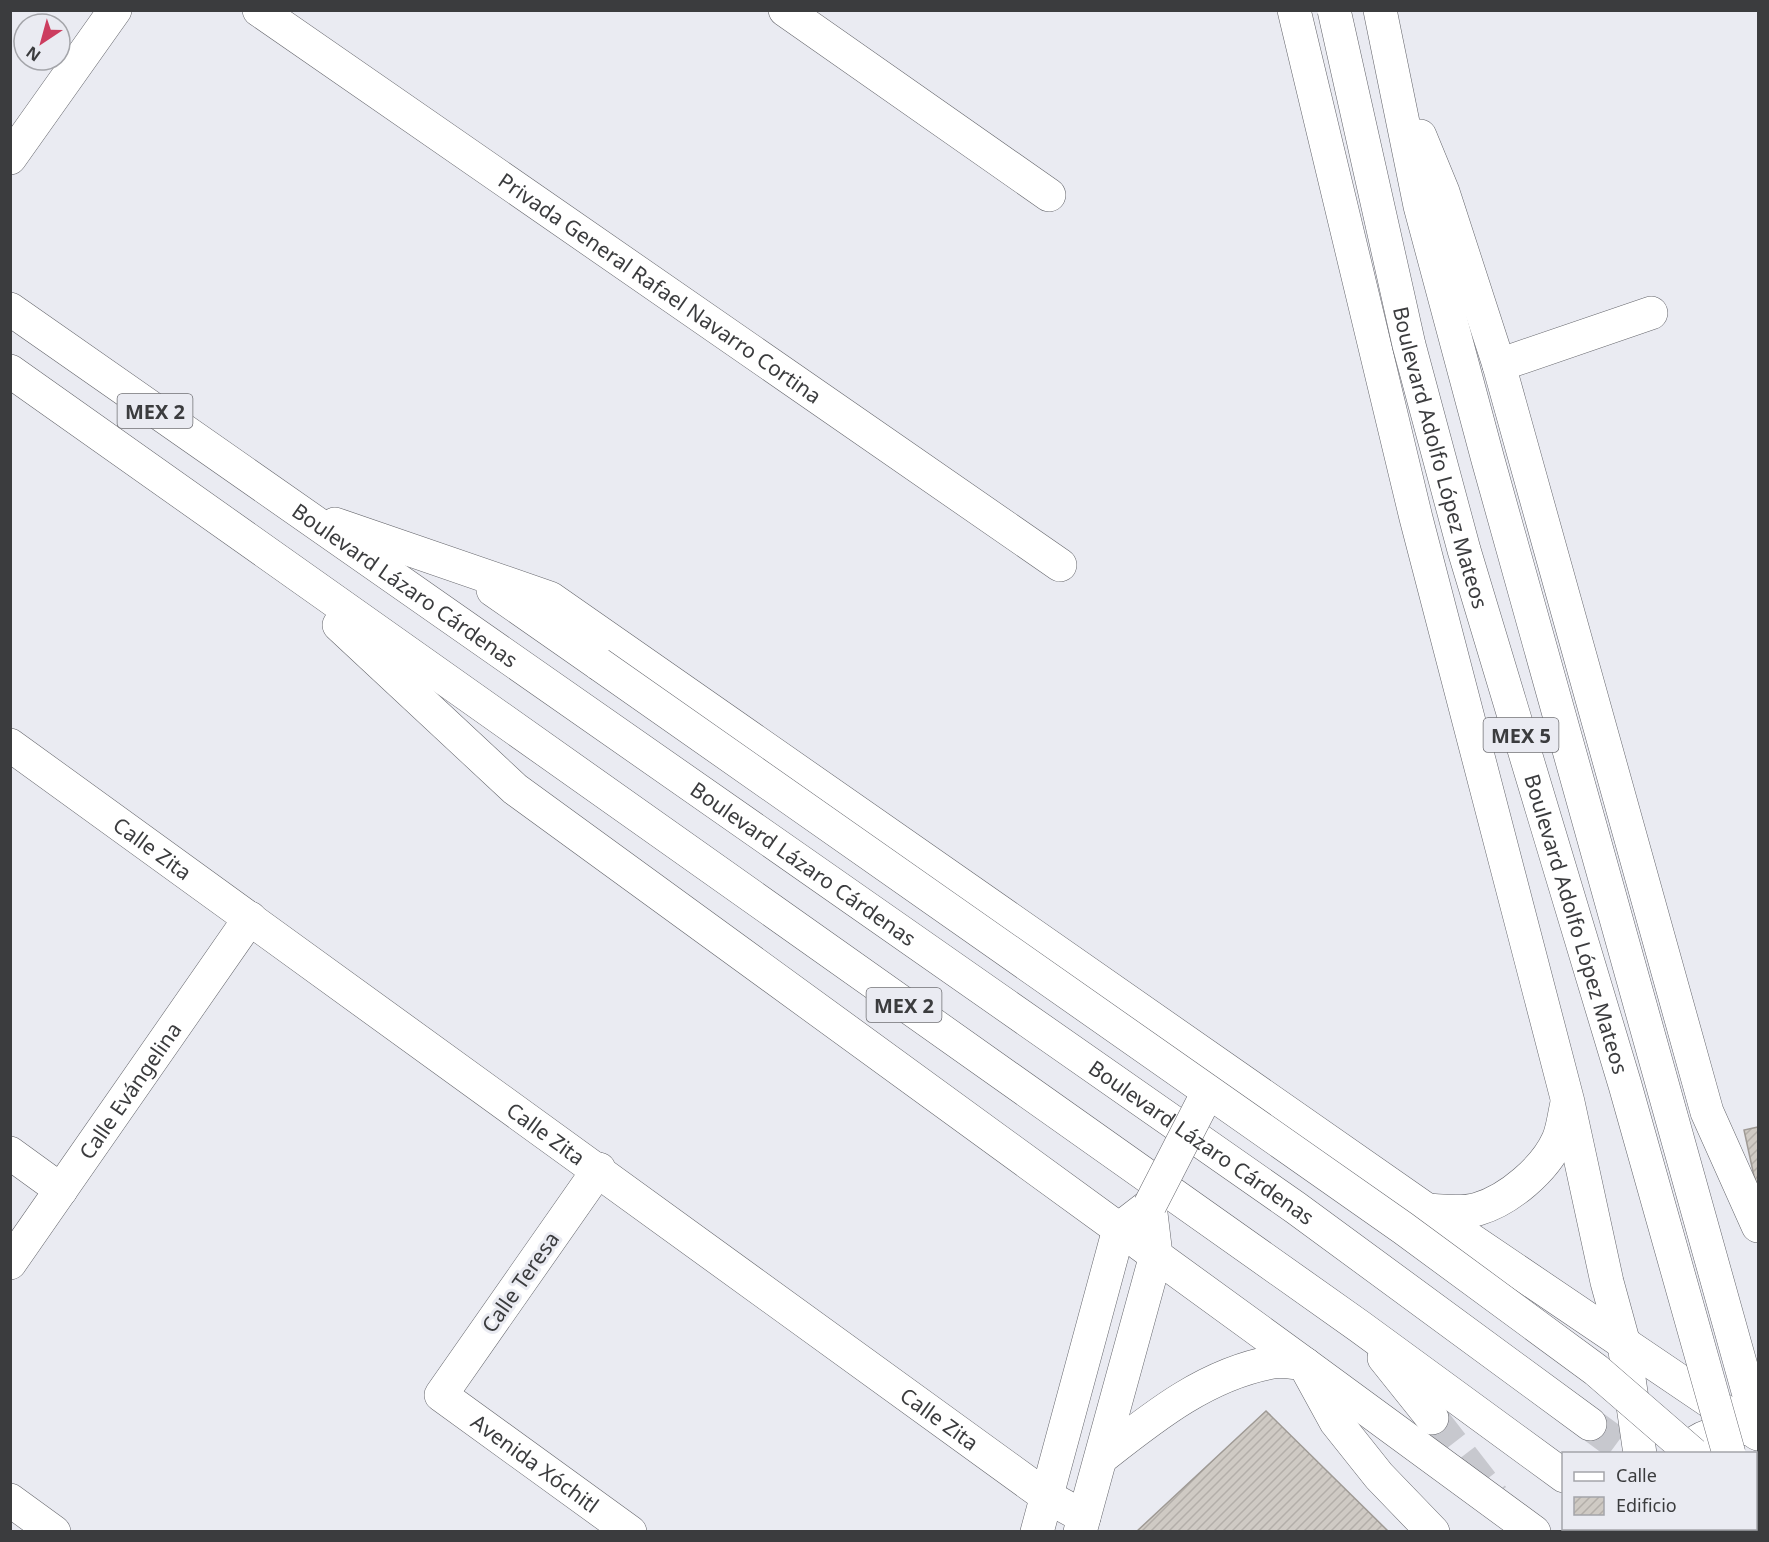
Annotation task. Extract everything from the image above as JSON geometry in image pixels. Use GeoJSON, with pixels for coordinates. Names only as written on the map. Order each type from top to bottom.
{"type":"FeatureCollection","features":[{"type":"Feature","properties":{"kind":"main road"},"geometry":{"type":"LineString","coordinates":[[10,158],[115,10]]}},
{"type":"Feature","properties":{"kind":"main road","name":"Privada General Rafael Navarro Cortina"},"geometry":{"type":"LineString","coordinates":[[259,10],[1060,565]]}},
{"type":"Feature","properties":{"kind":"main road"},"geometry":{"type":"LineString","coordinates":[[785,10],[1049,195]]}},
{"type":"Feature","properties":{"kind":"main road"},"geometry":{"type":"LineString","coordinates":[[1294,10],[1416,518],[1568,1102],[1607,1282],[1624,1344],[1640,1452]]}},
{"type":"Feature","properties":{"kind":"main road","name":"Boulevard Adolfo López Mateos"},"geometry":{"type":"LineString","coordinates":[[1334,10],[1408,345],[1461,538],[1628,1096],[1748,1436]]}},
{"type":"Feature","properties":{"kind":"main road","name":"Boulevard Adolfo López Mateos"},"geometry":{"type":"LineString","coordinates":[[1380,10],[1391,74],[1420,206],[1748,1436]]}},
{"type":"Feature","properties":{"kind":"main road"},"geometry":{"type":"LineString","coordinates":[[1391,74],[1443,192],[1499,365],[1707,1112],[1758,1226]]}},
{"type":"Feature","properties":{"kind":"main road","name":"Boulevard Lázaro Cárdenas"},"geometry":{"type":"LineString","coordinates":[[10,309],[1296,1208],[1590,1424]]}},
{"type":"Feature","properties":{"kind":"main road"},"geometry":{"type":"LineString","coordinates":[[1499,365],[1651,313]]}},
{"type":"Feature","properties":{"kind":"main road","name":"MEX 2"},"geometry":{"type":"LineString","coordinates":[[10,371],[1359,1326],[1562,1475]]}},
{"type":"Feature","properties":{"kind":"main road"},"geometry":{"type":"LineString","coordinates":[[299,512],[550,598],[1215,1079],[1427,1210],[1624,1344],[1748,1436]]}},
{"type":"Feature","properties":{"kind":"main road"},"geometry":{"type":"LineString","coordinates":[[243,536],[515,789],[1534,1532]]}},
{"type":"Feature","properties":{"kind":"main road"},"geometry":{"type":"LineString","coordinates":[[464,570],[1403,1228],[1596,1370],[1691,1452]]}},
{"type":"Feature","properties":{"kind":"main road","name":"Calle Zita"},"geometry":{"type":"LineString","coordinates":[[10,745],[599,1170],[1082,1524]]}},
{"type":"Feature","properties":{"kind":"main road","name":"Calle Evángelina"},"geometry":{"type":"LineString","coordinates":[[10,1263],[250,918]]}},
{"type":"Feature","properties":{"kind":"main road"},"geometry":{"type":"LineString","coordinates":[[1037,1532],[1119,1229],[1150,1205],[1215,1079]]}},
{"type":"Feature","properties":{"kind":"main road"},"geometry":{"type":"LineString","coordinates":[[1427,1210],[1460,1212],[1477,1209],[1494,1203],[1519,1187],[1541,1165],[1558,1140],[1568,1102]]}},
{"type":"Feature","properties":{"kind":"main road"},"geometry":{"type":"LineString","coordinates":[[10,1153],[61,1190]]}},
{"type":"Feature","properties":{"kind":"main road","name":"Calle Teresa"},"geometry":{"type":"LineString","coordinates":[[441,1395],[599,1170]]}},
{"type":"Feature","properties":{"kind":"main road"},"geometry":{"type":"LineString","coordinates":[[1082,1524],[1156,1255],[1150,1205]]}},
{"type":"Feature","properties":{"kind":"main road"},"geometry":{"type":"LineString","coordinates":[[1359,1326],[1432,1418]]}},
{"type":"Feature","properties":{"kind":"main road"},"geometry":{"type":"LineString","coordinates":[[1101,1458],[1180,1399],[1207,1384],[1274,1362],[1305,1364]]}},
{"type":"Feature","properties":{"kind":"main road"},"geometry":{"type":"LineString","coordinates":[[1305,1364],[1336,1422],[1379,1476],[1433,1532]]}},
{"type":"Feature","properties":{"kind":"main road","name":"Avenida Xóchitl"},"geometry":{"type":"LineString","coordinates":[[441,1395],[630,1532]]}},
{"type":"Feature","properties":{"kind":"main road"},"geometry":{"type":"LineString","coordinates":[[1684,1452],[1691,1443],[1717,1432],[1748,1436]]}},
{"type":"Feature","properties":{"kind":"main road"},"geometry":{"type":"LineString","coordinates":[[10,1500],[54,1532]]}},
{"type":"Feature","properties":{"kind":"building"},"geometry":{"type":"Polygon","coordinates":[[[1758,1127],[1758,1189],[1757,1190],[1744,1130],[1758,1127]]]}},
{"type":"Feature","properties":{"kind":"building"},"geometry":{"type":"Polygon","coordinates":[[[1266,1411],[1389,1532],[1136,1532],[1266,1411]]]}},
{"type":"Feature","properties":{"kind":"tunnel"},"geometry":{"type":"LineString","coordinates":[[1432,1418],[1493,1497]]}},
{"type":"Feature","properties":{"kind":"tunnel"},"geometry":{"type":"LineString","coordinates":[[1590,1424],[1628,1452]]}}]}
